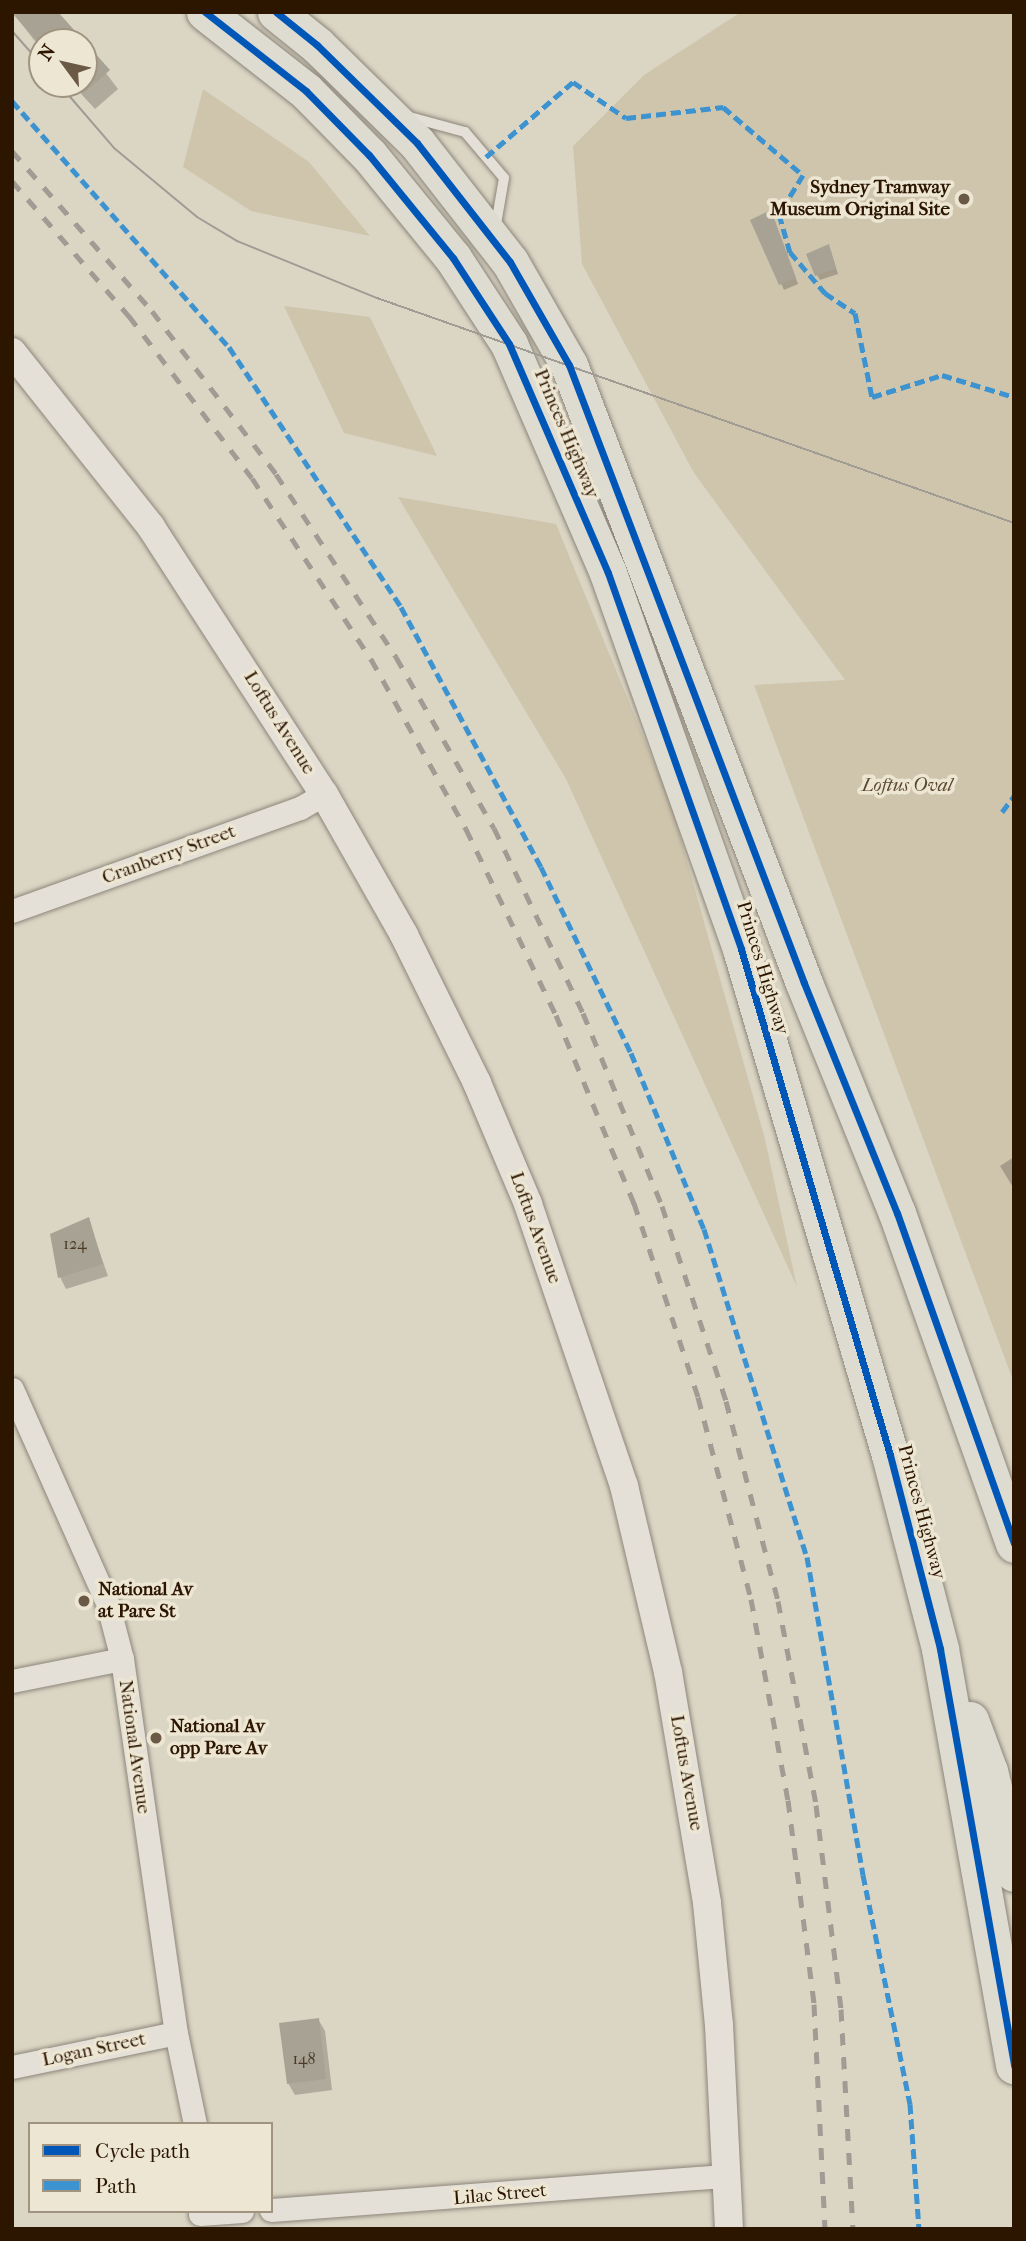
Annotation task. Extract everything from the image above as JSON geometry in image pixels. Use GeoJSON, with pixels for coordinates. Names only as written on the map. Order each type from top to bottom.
{"type":"FeatureCollection","features":[{"type":"Feature","properties":{"kind":"highway","name":"Princes Highway"},"geometry":{"type":"LineString","coordinates":[[205,12],[250,43],[306,91],[410,202],[478,293],[548,426],[685,781],[741,949],[843,1289],[940,1649],[1013,2055]]}},
{"type":"Feature","properties":{"kind":"highway","name":"Princes Highway"},"geometry":{"type":"LineString","coordinates":[[276,12],[387,111],[494,240],[544,316],[569,365],[804,983],[897,1213],[1014,1544]]}},
{"type":"Feature","properties":{"kind":"highway"},"geometry":{"type":"LineString","coordinates":[[940,1649],[989,1771],[1014,1873]]}},
{"type":"Feature","properties":{"kind":"street","name":"Loftus Avenue"},"geometry":{"type":"LineString","coordinates":[[12,352],[151,527],[324,794],[404,935],[477,1083],[528,1204],[624,1486],[668,1672],[692,1805],[719,2025],[729,2229]]}},
{"type":"Feature","properties":{"kind":"street","name":"Cranberry Street"},"geometry":{"type":"LineString","coordinates":[[12,911],[300,808],[324,794]]}},
{"type":"Feature","properties":{"kind":"street","name":"National Avenue"},"geometry":{"type":"LineString","coordinates":[[12,1389],[107,1605],[122,1659],[176,2034],[195,2122]]}},
{"type":"Feature","properties":{"kind":"street"},"geometry":{"type":"LineString","coordinates":[[12,1681],[122,1659]]}},
{"type":"Feature","properties":{"kind":"street","name":"Logan Street"},"geometry":{"type":"LineString","coordinates":[[12,2067],[176,2034]]}},
{"type":"Feature","properties":{"kind":"street","name":"Lilac Street"},"geometry":{"type":"LineString","coordinates":[[273,2210],[727,2176]]}},
{"type":"Feature","properties":{"kind":"street"},"geometry":{"type":"LineString","coordinates":[[200,2218],[230,2213]]}},
{"type":"Feature","properties":{"kind":"green space","name":"Loftus Oval"},"geometry":{"type":"Polygon","coordinates":[[[741,12],[1014,12],[1014,1383],[754,685],[845,680],[694,473],[582,264],[573,146],[644,75],[741,12]]]}},
{"type":"Feature","properties":{"kind":"green space"},"geometry":{"type":"Polygon","coordinates":[[[203,89],[309,162],[370,236],[251,211],[183,167],[203,89]]]}},
{"type":"Feature","properties":{"kind":"green space"},"geometry":{"type":"Polygon","coordinates":[[[284,306],[370,317],[437,456],[344,433],[284,306]]]}},
{"type":"Feature","properties":{"kind":"green space"},"geometry":{"type":"Polygon","coordinates":[[[398,497],[556,524],[671,804],[765,1139],[797,1287],[566,779],[398,497]]]}},
{"type":"Feature","properties":{"kind":"building"},"geometry":{"type":"Polygon","coordinates":[[[58,12],[72,28],[28,28],[28,31],[12,13],[58,12]]]}},
{"type":"Feature","properties":{"kind":"building"},"geometry":{"type":"Polygon","coordinates":[[[98,57],[110,70],[98,81],[98,57]]]}},
{"type":"Feature","properties":{"kind":"building"},"geometry":{"type":"Polygon","coordinates":[[[771,210],[796,278],[779,285],[750,220],[771,210]]]}},
{"type":"Feature","properties":{"kind":"building"},"geometry":{"type":"Polygon","coordinates":[[[829,244],[836,268],[815,276],[806,254],[829,244]]]}},
{"type":"Feature","properties":{"kind":"building"},"geometry":{"type":"Polygon","coordinates":[[[89,1217],[103,1264],[58,1278],[50,1234],[89,1217]]]}},
{"type":"Feature","properties":{"kind":"building"},"geometry":{"type":"Polygon","coordinates":[[[319,2018],[326,2079],[287,2084],[279,2023],[319,2018]]]}},
{"type":"Feature","properties":{"kind":"tram line"},"geometry":{"type":"LineString","coordinates":[[12,31],[28,49]]}},
{"type":"Feature","properties":{"kind":"tram line"},"geometry":{"type":"LineString","coordinates":[[71,98],[114,148],[197,217],[237,241],[377,298],[1014,523]]}},
{"type":"Feature","properties":{"kind":"railway"},"geometry":{"type":"LineString","coordinates":[[12,151],[152,311],[276,474],[396,657],[494,828],[583,1013],[662,1206],[726,1401],[778,1601],[816,1805],[841,2009],[853,2229]]}},
{"type":"Feature","properties":{"kind":"railway"},"geometry":{"type":"LineString","coordinates":[[12,181],[129,316],[252,478],[371,659],[466,829],[556,1015],[634,1203],[698,1397],[751,1599],[788,1800],[814,2004],[825,2229]]}},
{"type":"Feature","properties":{"kind":"marked path"},"geometry":{"type":"LineString","coordinates":[[486,157],[573,82],[626,118],[723,107],[803,175],[779,214],[790,252],[825,293],[855,313],[872,397],[942,375],[1014,397]]}},
{"type":"Feature","properties":{"kind":"marked path"},"geometry":{"type":"LineString","coordinates":[[12,101],[229,347],[401,607],[541,867],[631,1053],[704,1229],[807,1557],[863,1875],[910,2104],[919,2229]]}},
{"type":"Feature","properties":{"kind":"marked path"},"geometry":{"type":"LineString","coordinates":[[1002,812],[1014,796]]}},
{"type":"Feature","properties":{"kind":"cycle path"},"geometry":{"type":"LineString","coordinates":[[205,12],[306,91],[369,155],[453,258],[509,344],[608,573],[741,949],[890,1455],[940,1649],[1014,2065]]}},
{"type":"Feature","properties":{"kind":"cycle path"},"geometry":{"type":"LineString","coordinates":[[276,12],[317,45],[417,143],[510,262],[569,365],[804,983],[897,1213],[1014,1544]]}},
{"type":"Feature","properties":{"kind":"place","name":"Sydney Tramway Museum Original Site"},"geometry":{"type":"Point","coordinates":[964,199]}},
{"type":"Feature","properties":{"kind":"place","name":"National Av at Pare St"},"geometry":{"type":"Point","coordinates":[84,1601]}},
{"type":"Feature","properties":{"kind":"place","name":"National Av opp Pare Av"},"geometry":{"type":"Point","coordinates":[156,1738]}}]}
